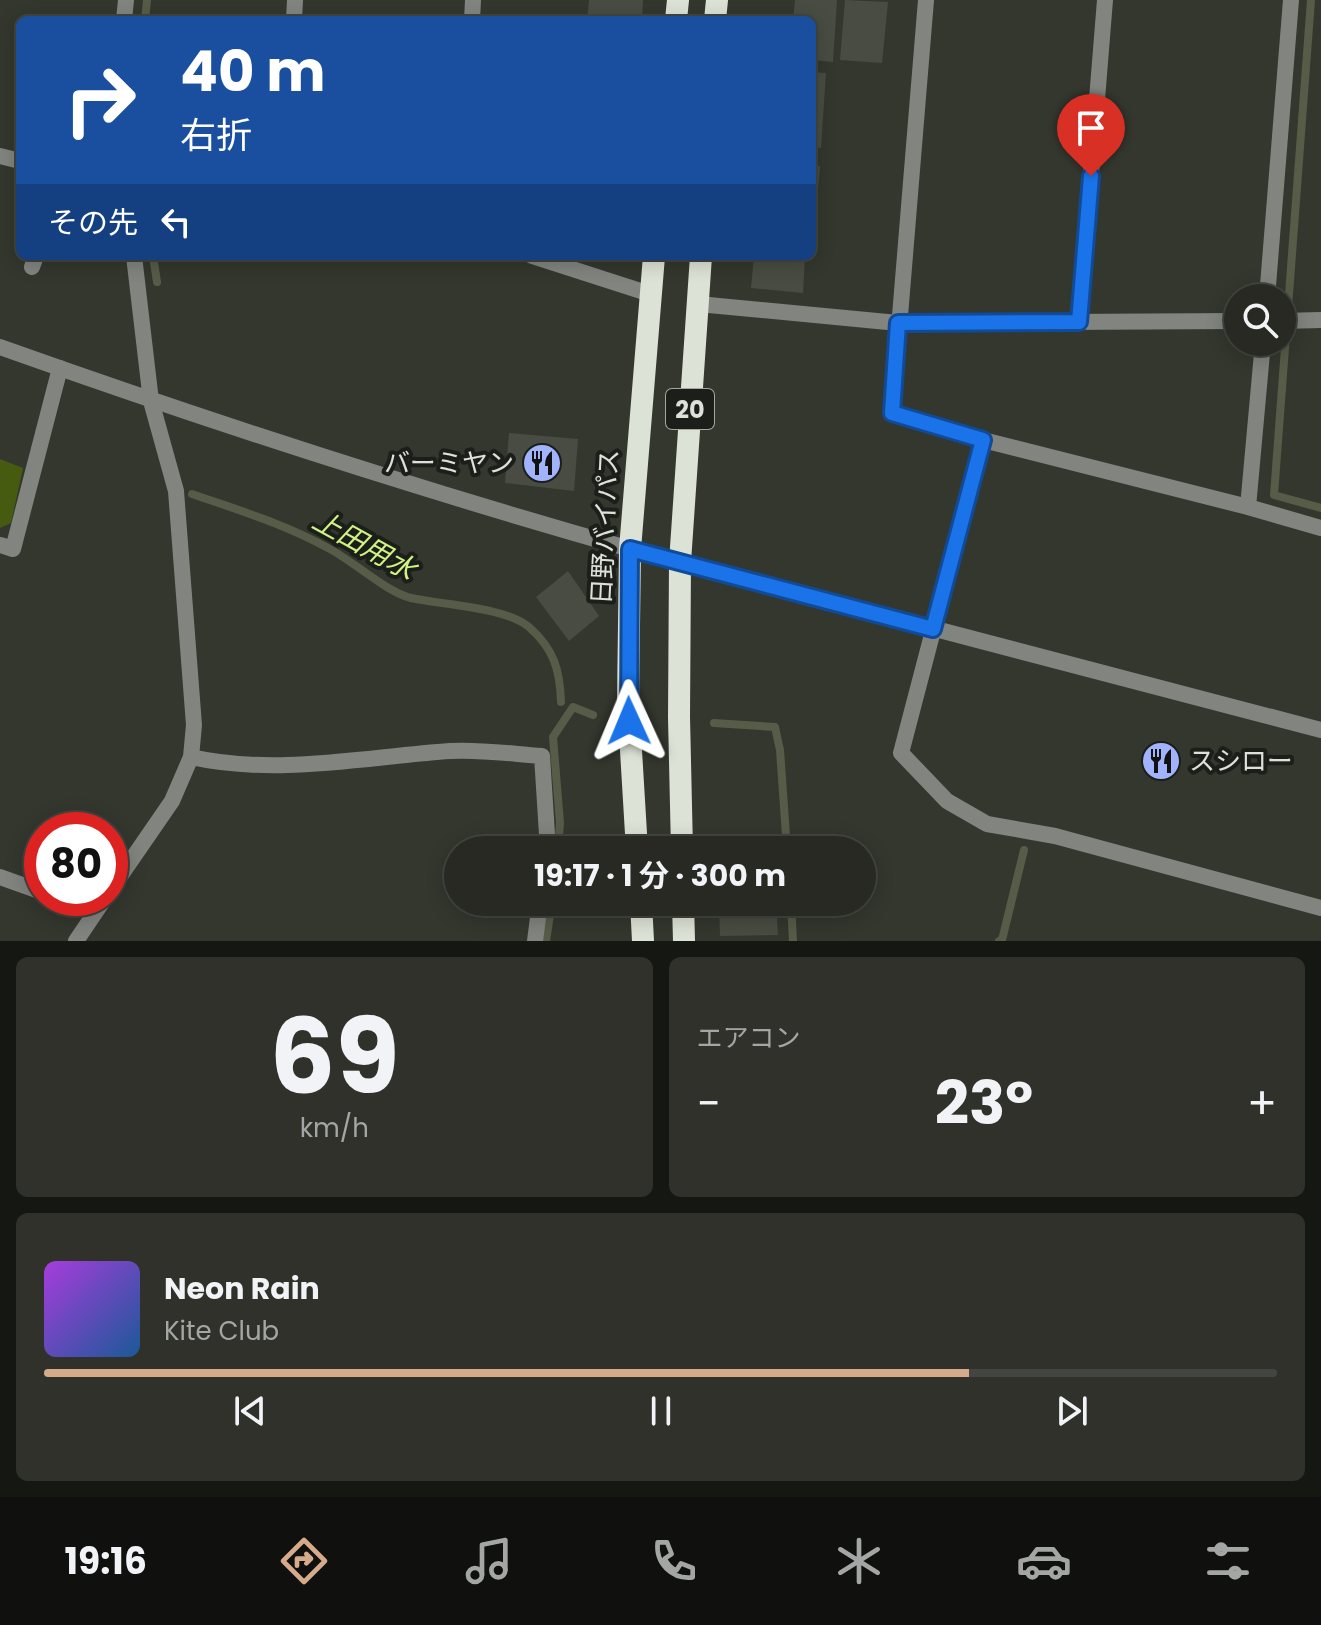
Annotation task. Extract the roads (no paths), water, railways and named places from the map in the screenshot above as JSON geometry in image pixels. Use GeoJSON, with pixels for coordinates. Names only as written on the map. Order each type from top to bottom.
{"type":"FeatureCollection","features":[{"type":"Feature","properties":{"kind":"highway","name":"日野バイパス"},"geometry":{"type":"LineString","coordinates":[[636,836],[628,701],[630,549],[654,260]]}},
{"type":"Feature","properties":{"kind":"highway","name":"20"},"geometry":{"type":"LineString","coordinates":[[682,836],[680,562],[701,260]]}},
{"type":"Feature","properties":{"kind":"highway"},"geometry":{"type":"LineString","coordinates":[[642,916],[643,941]]}},
{"type":"Feature","properties":{"kind":"highway"},"geometry":{"type":"LineString","coordinates":[[683,916],[684,941]]}},
{"type":"Feature","properties":{"kind":"street"},"geometry":{"type":"LineString","coordinates":[[926,0],[892,413],[983,440],[1321,528]]}},
{"type":"Feature","properties":{"kind":"street"},"geometry":{"type":"LineString","coordinates":[[1079,322],[1105,0]]}},
{"type":"Feature","properties":{"kind":"street"},"geometry":{"type":"LineString","coordinates":[[1268,284],[1291,0]]}},
{"type":"Feature","properties":{"kind":"street"},"geometry":{"type":"LineString","coordinates":[[128,865],[172,801],[191,757],[194,725],[176,491],[151,401],[134,260]]}},
{"type":"Feature","properties":{"kind":"street"},"geometry":{"type":"LineString","coordinates":[[544,260],[650,294]]}},
{"type":"Feature","properties":{"kind":"street"},"geometry":{"type":"LineString","coordinates":[[698,304],[898,323],[1224,321]]}},
{"type":"Feature","properties":{"kind":"street"},"geometry":{"type":"LineString","coordinates":[[1296,320],[1321,320]]}},
{"type":"Feature","properties":{"kind":"street"},"geometry":{"type":"LineString","coordinates":[[0,347],[151,401],[423,489],[630,549],[1321,730]]}},
{"type":"Feature","properties":{"kind":"street"},"geometry":{"type":"LineString","coordinates":[[1248,507],[1262,356]]}},
{"type":"Feature","properties":{"kind":"street"},"geometry":{"type":"LineString","coordinates":[[0,545],[13,549],[60,368]]}},
{"type":"Feature","properties":{"kind":"street"},"geometry":{"type":"LineString","coordinates":[[983,440],[901,753],[947,801],[987,824],[1055,836],[1321,908]]}},
{"type":"Feature","properties":{"kind":"street"},"geometry":{"type":"LineString","coordinates":[[191,757],[223,764],[287,765],[454,751],[542,756],[547,836]]}},
{"type":"Feature","properties":{"kind":"street"},"geometry":{"type":"LineString","coordinates":[[0,877],[24,886]]}},
{"type":"Feature","properties":{"kind":"street"},"geometry":{"type":"LineString","coordinates":[[76,941],[92,916]]}},
{"type":"Feature","properties":{"kind":"street"},"geometry":{"type":"LineString","coordinates":[[535,941],[538,916]]}},
{"type":"Feature","properties":{"kind":"waterway","name":"上田用水"},"geometry":{"type":"LineString","coordinates":[[145,16],[147,0]]}},
{"type":"Feature","properties":{"kind":"waterway"},"geometry":{"type":"LineString","coordinates":[[1311,0],[1274,495],[1321,508]]}},
{"type":"Feature","properties":{"kind":"waterway","name":"上田用水"},"geometry":{"type":"LineString","coordinates":[[154,260],[157,282]]}},
{"type":"Feature","properties":{"kind":"waterway","name":"上田用水"},"geometry":{"type":"LineString","coordinates":[[192,494],[312,539],[401,595],[490,611],[518,620],[538,635],[550,652],[557,670],[561,702]]}},
{"type":"Feature","properties":{"kind":"waterway"},"geometry":{"type":"LineString","coordinates":[[559,836],[553,737],[573,707],[593,715]]}},
{"type":"Feature","properties":{"kind":"waterway","name":"上田用水"},"geometry":{"type":"LineString","coordinates":[[714,723],[775,727],[780,750],[786,836]]}},
{"type":"Feature","properties":{"kind":"waterway"},"geometry":{"type":"LineString","coordinates":[[999,941],[1002,940],[1024,850]]}},
{"type":"Feature","properties":{"kind":"waterway"},"geometry":{"type":"LineString","coordinates":[[546,941],[550,916]]}},
{"type":"Feature","properties":{"kind":"waterway","name":"上田用水"},"geometry":{"type":"LineString","coordinates":[[792,916],[793,941]]}},
{"type":"Feature","properties":{"kind":"place","name":"バーミヤン"},"geometry":{"type":"Point","coordinates":[542,463]}},
{"type":"Feature","properties":{"kind":"place","name":"スシロー"},"geometry":{"type":"Point","coordinates":[1161,761]}}]}
